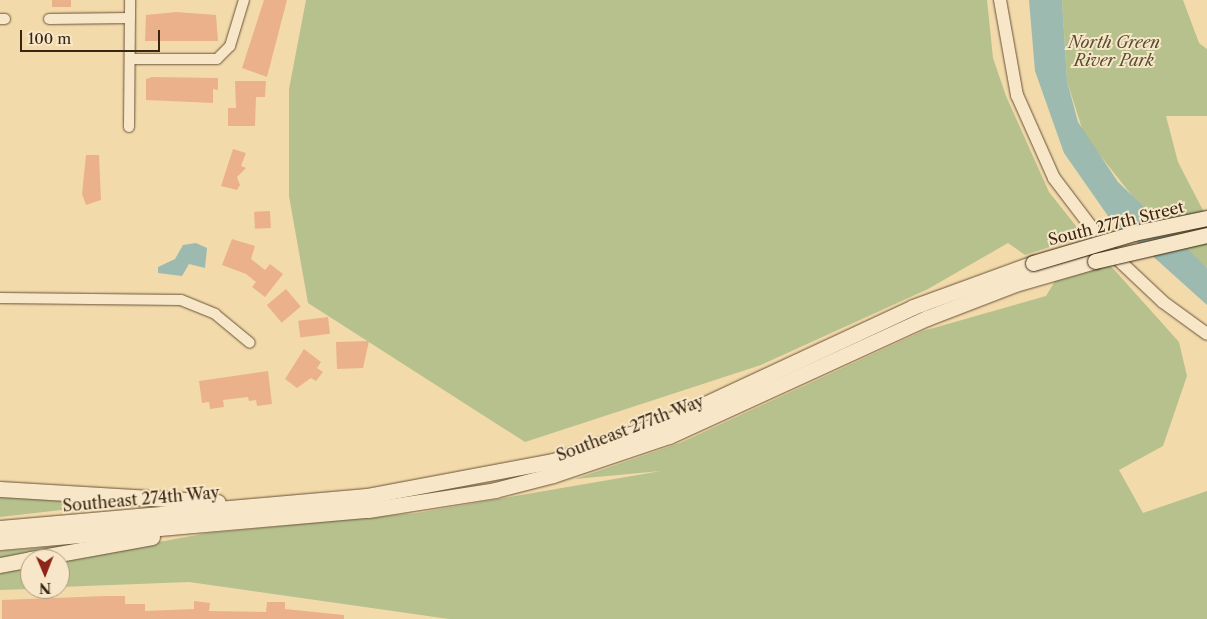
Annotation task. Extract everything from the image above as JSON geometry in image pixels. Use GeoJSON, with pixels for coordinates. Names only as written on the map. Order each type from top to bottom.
{"type":"FeatureCollection","features":[{"type":"Feature","properties":{"kind":"main road","name":"South 277th Street"},"geometry":{"type":"LineString","coordinates":[[1036,270],[1134,233],[1207,218]]}},
{"type":"Feature","properties":{"kind":"main road","name":"South 277th Street"},"geometry":{"type":"LineString","coordinates":[[1036,270],[1207,235]]}},
{"type":"Feature","properties":{"kind":"main road","name":"Southeast 277th Way"},"geometry":{"type":"LineString","coordinates":[[284,504],[418,489],[553,461],[671,420],[913,307],[1036,270]]}},
{"type":"Feature","properties":{"kind":"main road","name":"Southeast 277th Way"},"geometry":{"type":"LineString","coordinates":[[240,521],[422,502],[553,475],[669,436],[1036,270]]}},
{"type":"Feature","properties":{"kind":"main road"},"geometry":{"type":"LineString","coordinates":[[0,489],[284,504]]}},
{"type":"Feature","properties":{"kind":"main road","name":"Southeast 274th Way"},"geometry":{"type":"LineString","coordinates":[[0,528],[284,504]]}},
{"type":"Feature","properties":{"kind":"main road"},"geometry":{"type":"LineString","coordinates":[[70,552],[240,521]]}},
{"type":"Feature","properties":{"kind":"main road","name":"Southeast 274th Way"},"geometry":{"type":"LineString","coordinates":[[0,542],[240,521]]}},
{"type":"Feature","properties":{"kind":"main road"},"geometry":{"type":"LineString","coordinates":[[0,564],[20,561]]}},
{"type":"Feature","properties":{"kind":"street"},"geometry":{"type":"LineString","coordinates":[[129,127],[130,0]]}},
{"type":"Feature","properties":{"kind":"street"},"geometry":{"type":"LineString","coordinates":[[130,59],[208,60],[225,54],[244,0]]}},
{"type":"Feature","properties":{"kind":"street"},"geometry":{"type":"LineString","coordinates":[[1000,0],[1017,95],[1054,178],[1111,253],[1163,302],[1207,334]]}},
{"type":"Feature","properties":{"kind":"street"},"geometry":{"type":"LineString","coordinates":[[49,18],[130,18]]}},
{"type":"Feature","properties":{"kind":"street"},"geometry":{"type":"LineString","coordinates":[[0,298],[181,300],[214,314],[250,343]]}},
{"type":"Feature","properties":{"kind":"green space"},"geometry":{"type":"Polygon","coordinates":[[[306,0],[987,0],[993,58],[1006,96],[1049,192],[1084,236],[1025,255],[1008,243],[928,289],[761,365],[525,442],[308,303],[289,196],[289,89],[306,0]]]}},
{"type":"Feature","properties":{"kind":"green space","name":"North Green River Park"},"geometry":{"type":"Polygon","coordinates":[[[1062,0],[1183,0],[1199,43],[1207,49],[1207,116],[1166,116],[1178,162],[1207,218],[1207,268],[1148,216],[1084,135],[1067,81],[1062,0]]]}},
{"type":"Feature","properties":{"kind":"green space"},"geometry":{"type":"Polygon","coordinates":[[[1110,265],[1179,342],[1187,376],[1163,446],[1119,470],[1143,513],[1207,491],[1207,619],[449,619],[189,582],[70,587],[70,558],[208,533],[417,513],[661,471],[575,479],[680,443],[923,331],[1046,296],[1055,281],[1110,265]]]}},
{"type":"Feature","properties":{"kind":"green space"},"geometry":{"type":"Polygon","coordinates":[[[0,496],[85,503],[88,507],[0,517],[0,496]]]}},
{"type":"Feature","properties":{"kind":"green space"},"geometry":{"type":"Polygon","coordinates":[[[84,544],[58,549],[24,549],[84,544]]]}},
{"type":"Feature","properties":{"kind":"green space"},"geometry":{"type":"Polygon","coordinates":[[[20,549],[20,556],[0,560],[0,551],[20,549]]]}},
{"type":"Feature","properties":{"kind":"green space"},"geometry":{"type":"Polygon","coordinates":[[[20,567],[20,589],[0,590],[0,571],[20,567]]]}},
{"type":"Feature","properties":{"kind":"water"},"geometry":{"type":"Polygon","coordinates":[[[1029,0],[1062,0],[1067,81],[1078,122],[1118,182],[1207,268],[1207,305],[1108,216],[1064,153],[1035,71],[1029,0]]]}},
{"type":"Feature","properties":{"kind":"water"},"geometry":{"type":"Polygon","coordinates":[[[196,243],[207,248],[205,268],[189,264],[182,276],[158,273],[158,267],[175,259],[183,245],[196,243]]]}},
{"type":"Feature","properties":{"kind":"building"},"geometry":{"type":"Polygon","coordinates":[[[52,0],[71,0],[71,7],[52,7],[52,0]]]}},
{"type":"Feature","properties":{"kind":"building"},"geometry":{"type":"Polygon","coordinates":[[[264,0],[287,0],[267,77],[242,68],[264,0]]]}},
{"type":"Feature","properties":{"kind":"building"},"geometry":{"type":"Polygon","coordinates":[[[176,12],[216,15],[218,41],[145,41],[146,15],[176,12]]]}},
{"type":"Feature","properties":{"kind":"building"},"geometry":{"type":"Polygon","coordinates":[[[152,77],[218,78],[218,90],[213,89],[213,103],[146,100],[146,79],[152,77]]]}},
{"type":"Feature","properties":{"kind":"building"},"geometry":{"type":"Polygon","coordinates":[[[235,81],[266,81],[265,97],[256,97],[255,126],[228,126],[228,108],[236,108],[235,81]]]}},
{"type":"Feature","properties":{"kind":"building"},"geometry":{"type":"Polygon","coordinates":[[[233,149],[246,153],[241,166],[246,168],[237,177],[240,185],[237,190],[221,186],[233,149]]]}},
{"type":"Feature","properties":{"kind":"building"},"geometry":{"type":"Polygon","coordinates":[[[86,155],[99,155],[101,200],[86,205],[82,194],[86,155]]]}},
{"type":"Feature","properties":{"kind":"building"},"geometry":{"type":"Polygon","coordinates":[[[270,211],[271,228],[255,229],[254,212],[270,211]]]}},
{"type":"Feature","properties":{"kind":"building"},"geometry":{"type":"Polygon","coordinates":[[[232,239],[255,246],[251,259],[265,270],[270,264],[283,274],[265,297],[252,287],[256,282],[246,274],[222,265],[232,239]]]}},
{"type":"Feature","properties":{"kind":"building"},"geometry":{"type":"Polygon","coordinates":[[[286,289],[301,307],[282,323],[267,305],[286,289]]]}},
{"type":"Feature","properties":{"kind":"building"},"geometry":{"type":"Polygon","coordinates":[[[328,317],[330,334],[300,338],[298,321],[328,317]]]}},
{"type":"Feature","properties":{"kind":"building"},"geometry":{"type":"Polygon","coordinates":[[[369,341],[363,368],[337,369],[336,342],[369,341]]]}},
{"type":"Feature","properties":{"kind":"building"},"geometry":{"type":"Polygon","coordinates":[[[304,349],[321,362],[317,368],[323,372],[316,381],[311,378],[297,388],[285,379],[304,349]]]}},
{"type":"Feature","properties":{"kind":"building"},"geometry":{"type":"Polygon","coordinates":[[[268,371],[272,404],[257,406],[256,400],[249,401],[248,397],[223,400],[224,407],[210,409],[209,402],[202,403],[199,381],[268,371]]]}},
{"type":"Feature","properties":{"kind":"building"},"geometry":{"type":"Polygon","coordinates":[[[125,596],[125,604],[145,604],[145,611],[194,609],[194,601],[210,603],[209,611],[266,612],[267,602],[285,602],[285,609],[344,615],[344,619],[2,619],[2,600],[70,599],[70,597],[125,596]]]}}]}
